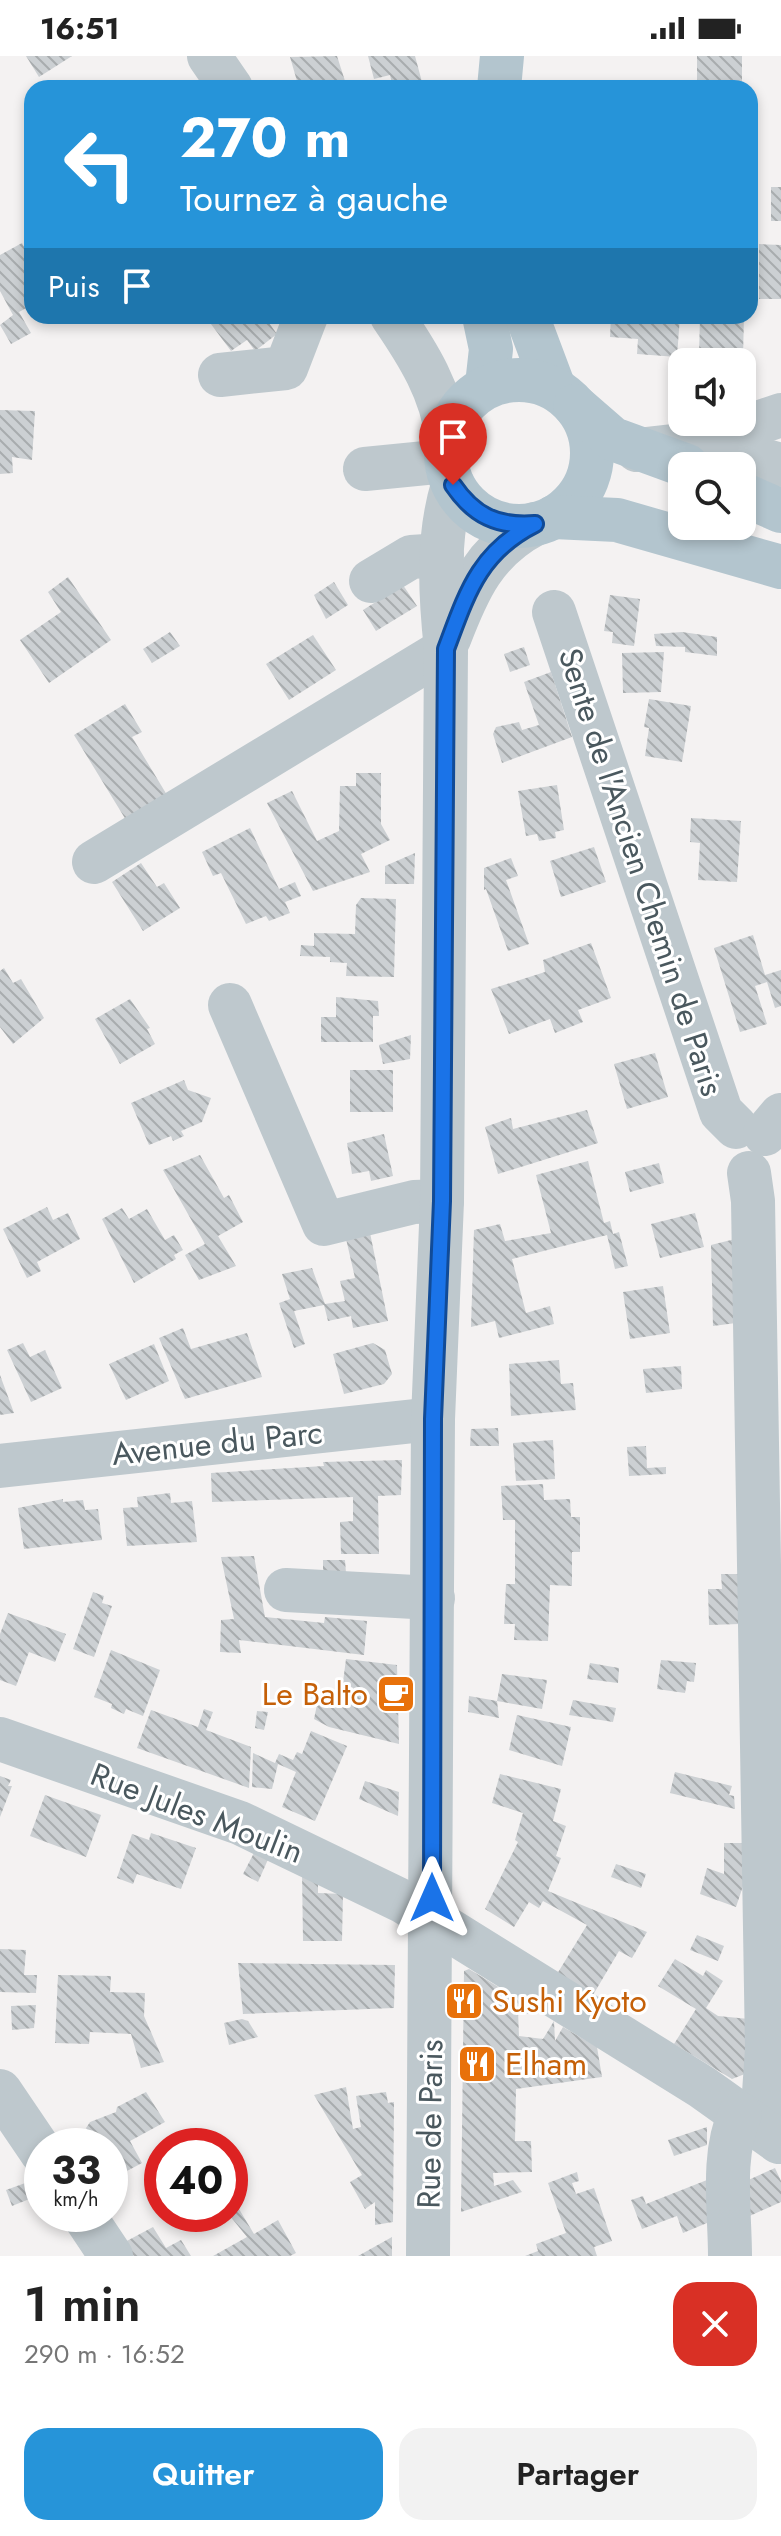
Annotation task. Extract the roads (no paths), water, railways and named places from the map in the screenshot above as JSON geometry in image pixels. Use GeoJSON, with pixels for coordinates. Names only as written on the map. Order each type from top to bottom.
{"type":"FeatureCollection","features":[{"type":"Feature","properties":{"kind":"main road"},"geometry":{"type":"LineString","coordinates":[[500,80],[502,56]]}},
{"type":"Feature","properties":{"kind":"main road"},"geometry":{"type":"LineString","coordinates":[[485,386],[491,349],[486,324]]}},
{"type":"Feature","properties":{"kind":"main road"},"geometry":{"type":"LineString","coordinates":[[531,324],[563,396],[586,426],[592,444],[591,465],[584,488],[570,506],[545,521]]}},
{"type":"Feature","properties":{"kind":"main road"},"geometry":{"type":"LineString","coordinates":[[668,452],[637,450],[613,439],[563,396],[520,380],[485,386],[462,407],[449,461],[464,501],[487,518],[515,526],[545,521],[617,520],[781,567]]}},
{"type":"Feature","properties":{"kind":"main road"},"geometry":{"type":"LineString","coordinates":[[756,500],[781,511]]}},
{"type":"Feature","properties":{"kind":"street"},"geometry":{"type":"LineString","coordinates":[[209,56],[226,80]]}},
{"type":"Feature","properties":{"kind":"street"},"geometry":{"type":"LineString","coordinates":[[220,375],[286,368],[303,324]]}},
{"type":"Feature","properties":{"kind":"street"},"geometry":{"type":"LineString","coordinates":[[402,331],[433,362],[485,386]]}},
{"type":"Feature","properties":{"kind":"street"},"geometry":{"type":"LineString","coordinates":[[365,469],[449,461],[444,411],[402,331]]}},
{"type":"Feature","properties":{"kind":"street"},"geometry":{"type":"LineString","coordinates":[[698,452],[781,415]]}},
{"type":"Feature","properties":{"kind":"street","name":"Rue de Paris"},"geometry":{"type":"LineString","coordinates":[[428,2256],[433,1419],[442,1201],[446,649],[441,601],[449,461]]}},
{"type":"Feature","properties":{"kind":"street"},"geometry":{"type":"LineString","coordinates":[[756,462],[781,465]]}},
{"type":"Feature","properties":{"kind":"street","name":"Rue de Paris"},"geometry":{"type":"LineString","coordinates":[[446,649],[473,579],[486,560],[504,543],[545,521]]}},
{"type":"Feature","properties":{"kind":"street"},"geometry":{"type":"LineString","coordinates":[[371,581],[411,557],[442,555]]}},
{"type":"Feature","properties":{"kind":"street","name":"Sente de l'Ancien Chemin de Paris"},"geometry":{"type":"LineString","coordinates":[[554,612],[721,1112],[758,1138]]}},
{"type":"Feature","properties":{"kind":"street"},"geometry":{"type":"LineString","coordinates":[[94,862],[446,649]]}},
{"type":"Feature","properties":{"kind":"street"},"geometry":{"type":"LineString","coordinates":[[230,1005],[324,1224],[414,1202],[442,1201]]}},
{"type":"Feature","properties":{"kind":"street"},"geometry":{"type":"LineString","coordinates":[[730,2256],[733,2128],[759,2127],[767,2033],[753,1201],[758,1138]]}},
{"type":"Feature","properties":{"kind":"street","name":"Avenue du Parc"},"geometry":{"type":"LineString","coordinates":[[0,1466],[433,1419]]}},
{"type":"Feature","properties":{"kind":"street"},"geometry":{"type":"LineString","coordinates":[[286,1590],[433,1598]]}},
{"type":"Feature","properties":{"kind":"street","name":"Rue Jules Moulin"},"geometry":{"type":"LineString","coordinates":[[0,1739],[240,1823],[404,1902],[759,2127]]}},
{"type":"Feature","properties":{"kind":"street"},"geometry":{"type":"LineString","coordinates":[[0,2091],[25,2128]]}},
{"type":"Feature","properties":{"kind":"street"},"geometry":{"type":"LineString","coordinates":[[95,2232],[111,2256]]}},
{"type":"Feature","properties":{"kind":"place","name":"Le Balto"},"geometry":{"type":"Point","coordinates":[396,1694]}},
{"type":"Feature","properties":{"kind":"place","name":"Sushi Kyoto"},"geometry":{"type":"Point","coordinates":[464,2001]}},
{"type":"Feature","properties":{"kind":"place","name":"Elham"},"geometry":{"type":"Point","coordinates":[477,2064]}}]}
